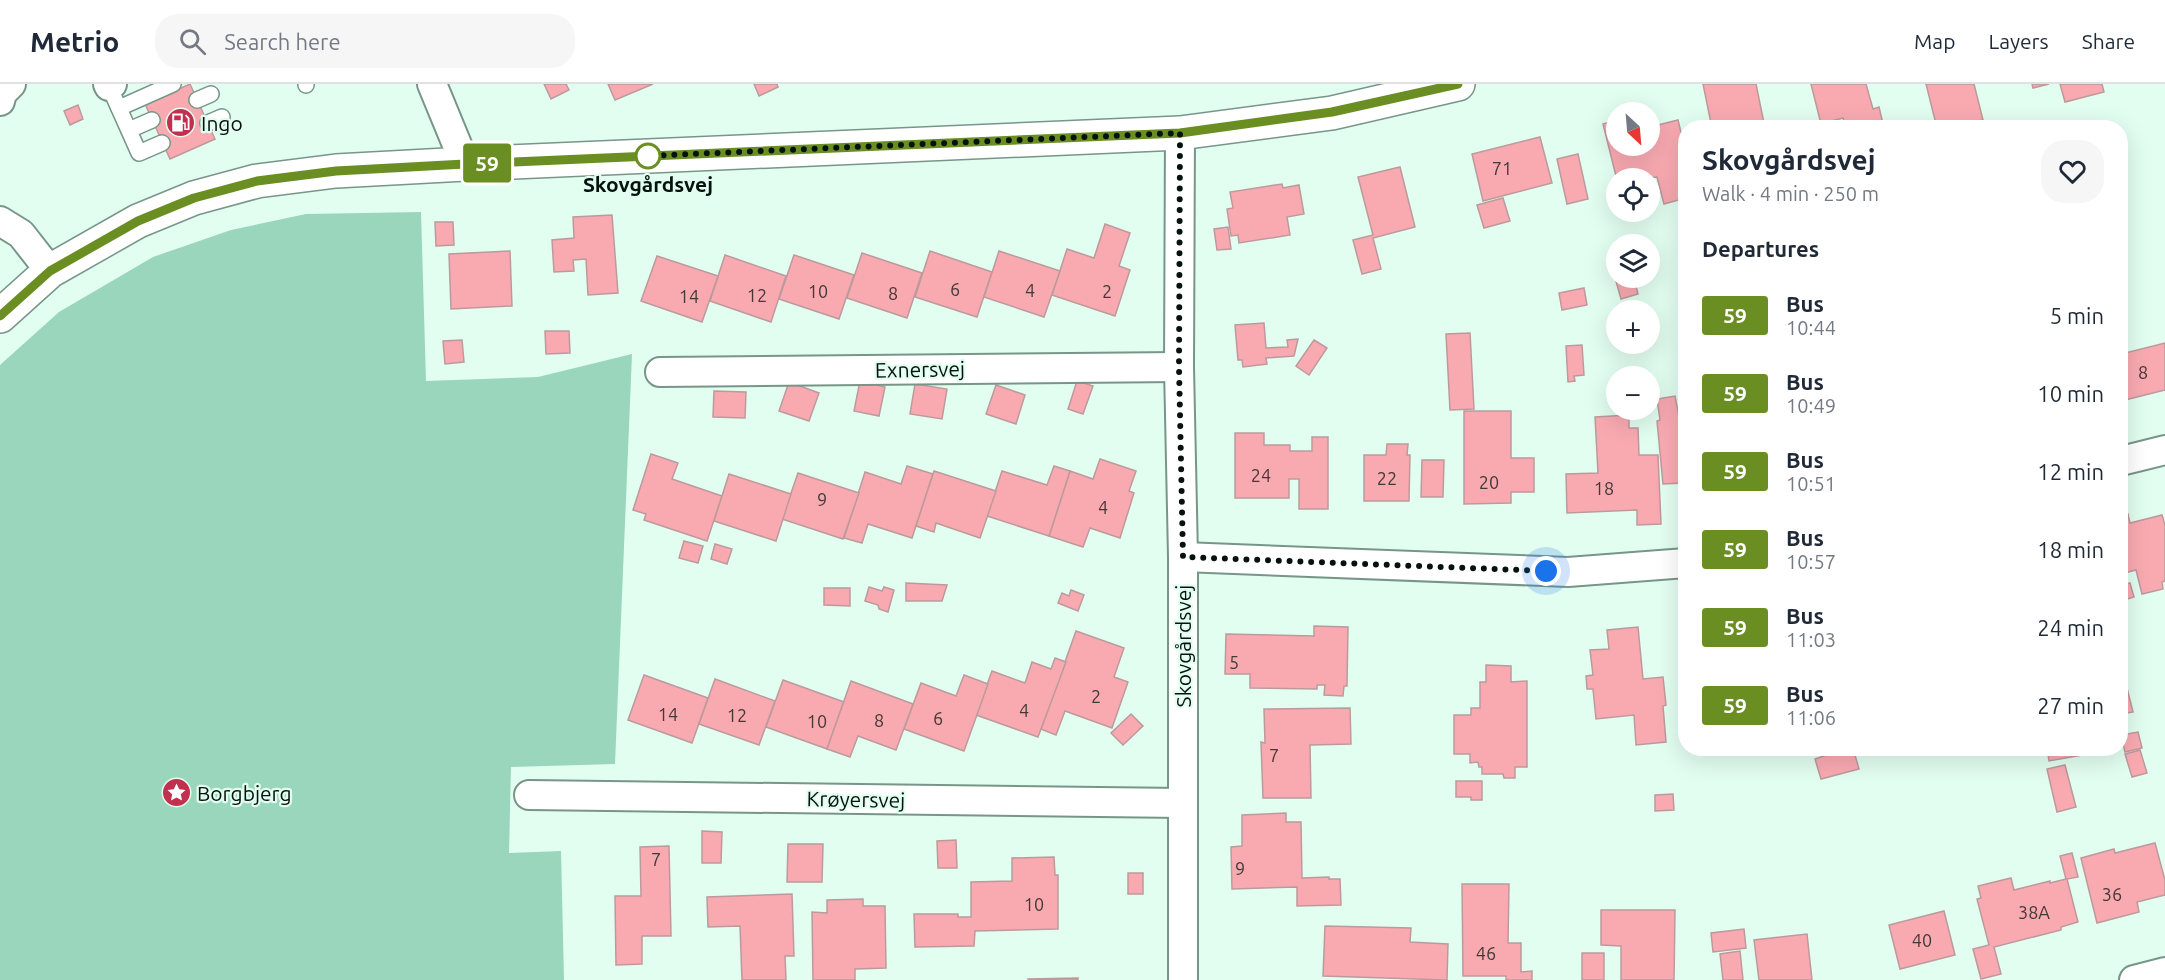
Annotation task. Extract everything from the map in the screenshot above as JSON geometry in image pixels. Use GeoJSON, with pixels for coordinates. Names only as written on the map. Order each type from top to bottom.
{"type":"FeatureCollection","features":[{"type":"Feature","properties":{"kind":"street"},"geometry":{"type":"LineString","coordinates":[[0,101],[2,93],[11,84]]}},
{"type":"Feature","properties":{"kind":"street"},"geometry":{"type":"LineString","coordinates":[[432,84],[465,164]]}},
{"type":"Feature","properties":{"kind":"street"},"geometry":{"type":"LineString","coordinates":[[0,316],[50,271],[138,221],[194,198],[257,181],[336,171],[465,164],[1180,133],[1332,112],[1458,84]]}},
{"type":"Feature","properties":{"kind":"street","name":"Skovgårdsvej"},"geometry":{"type":"LineString","coordinates":[[1180,133],[1179,367],[1183,557],[1183,980]]}},
{"type":"Feature","properties":{"kind":"street"},"geometry":{"type":"LineString","coordinates":[[0,221],[21,234],[50,271]]}},
{"type":"Feature","properties":{"kind":"street","name":"Exnersvej"},"geometry":{"type":"LineString","coordinates":[[660,372],[1179,367]]}},
{"type":"Feature","properties":{"kind":"street"},"geometry":{"type":"LineString","coordinates":[[2128,459],[2165,450]]}},
{"type":"Feature","properties":{"kind":"street"},"geometry":{"type":"LineString","coordinates":[[1183,557],[1568,572],[1678,564]]}},
{"type":"Feature","properties":{"kind":"street","name":"Krøyersvej"},"geometry":{"type":"LineString","coordinates":[[529,795],[1182,802]]}},
{"type":"Feature","properties":{"kind":"street"},"geometry":{"type":"LineString","coordinates":[[2134,980],[2165,972]]}},
{"type":"Feature","properties":{"kind":"lane"},"geometry":{"type":"LineString","coordinates":[[162,143],[139,153],[112,90],[173,84]]}},
{"type":"Feature","properties":{"kind":"lane"},"geometry":{"type":"LineString","coordinates":[[129,130],[152,120]]}},
{"type":"Feature","properties":{"kind":"green space"},"geometry":{"type":"Polygon","coordinates":[[[421,212],[426,381],[538,377],[632,354],[615,764],[511,767],[509,853],[561,851],[564,980],[0,980],[0,365],[59,312],[153,257],[231,230],[306,214],[421,212]]]}},
{"type":"Feature","properties":{"kind":"building"},"geometry":{"type":"Polygon","coordinates":[[[190,84],[215,139],[170,159],[145,104],[190,84]]]}},
{"type":"Feature","properties":{"kind":"building"},"geometry":{"type":"Polygon","coordinates":[[[544,84],[566,84],[569,90],[551,99],[544,84]]]}},
{"type":"Feature","properties":{"kind":"building"},"geometry":{"type":"Polygon","coordinates":[[[608,84],[653,84],[615,100],[608,84]]]}},
{"type":"Feature","properties":{"kind":"building"},"geometry":{"type":"Polygon","coordinates":[[[754,84],[777,84],[778,87],[759,96],[754,84]]]}},
{"type":"Feature","properties":{"kind":"building"},"geometry":{"type":"Polygon","coordinates":[[[1703,84],[1756,84],[1763,120],[1710,120],[1703,84]]]}},
{"type":"Feature","properties":{"kind":"building"},"geometry":{"type":"Polygon","coordinates":[[[1811,84],[1866,84],[1873,109],[1879,107],[1882,120],[1844,120],[1843,118],[1820,120],[1811,84]]]}},
{"type":"Feature","properties":{"kind":"building"},"geometry":{"type":"Polygon","coordinates":[[[1926,84],[1974,84],[1983,120],[1935,120],[1926,84]]]}},
{"type":"Feature","properties":{"kind":"building"},"geometry":{"type":"Polygon","coordinates":[[[2032,84],[2049,84],[2033,88],[2032,84]]]}},
{"type":"Feature","properties":{"kind":"building"},"geometry":{"type":"Polygon","coordinates":[[[2060,84],[2102,84],[2104,92],[2065,102],[2060,84]]]}},
{"type":"Feature","properties":{"kind":"building"},"geometry":{"type":"Polygon","coordinates":[[[78,105],[83,119],[70,125],[64,111],[78,105]]]}},
{"type":"Feature","properties":{"kind":"building"},"geometry":{"type":"Polygon","coordinates":[[[1678,120],[1678,200],[1664,204],[1660,189],[1660,168],[1614,168],[1611,156],[1660,156],[1660,124],[1678,120]]]}},
{"type":"Feature","properties":{"kind":"building"},"geometry":{"type":"Polygon","coordinates":[[[1540,137],[1552,183],[1483,201],[1472,154],[1540,137]]]}},
{"type":"Feature","properties":{"kind":"building"},"geometry":{"type":"Polygon","coordinates":[[[1578,154],[1588,199],[1567,204],[1557,159],[1578,154]]]}},
{"type":"Feature","properties":{"kind":"building"},"geometry":{"type":"Polygon","coordinates":[[[1400,167],[1415,227],[1373,238],[1381,269],[1362,274],[1353,240],[1373,235],[1358,177],[1400,167]]]}},
{"type":"Feature","properties":{"kind":"building"},"geometry":{"type":"Polygon","coordinates":[[[1282,184],[1283,188],[1299,185],[1304,214],[1287,217],[1290,235],[1239,243],[1238,235],[1231,236],[1227,209],[1233,208],[1230,192],[1282,184]]]}},
{"type":"Feature","properties":{"kind":"building"},"geometry":{"type":"Polygon","coordinates":[[[1503,198],[1510,221],[1484,228],[1477,205],[1503,198]]]}},
{"type":"Feature","properties":{"kind":"building"},"geometry":{"type":"Polygon","coordinates":[[[612,215],[618,293],[588,295],[586,259],[573,260],[574,271],[554,272],[552,240],[574,238],[573,217],[612,215]]]}},
{"type":"Feature","properties":{"kind":"building"},"geometry":{"type":"Polygon","coordinates":[[[435,222],[453,222],[454,245],[436,246],[435,222]]]}},
{"type":"Feature","properties":{"kind":"building"},"geometry":{"type":"Polygon","coordinates":[[[1105,224],[1130,233],[1119,266],[1130,270],[1115,316],[1052,295],[1067,249],[1094,258],[1105,224]]]}},
{"type":"Feature","properties":{"kind":"building"},"geometry":{"type":"Polygon","coordinates":[[[1228,227],[1231,249],[1217,250],[1214,229],[1228,227]]]}},
{"type":"Feature","properties":{"kind":"building"},"geometry":{"type":"Polygon","coordinates":[[[510,251],[512,306],[451,309],[449,254],[510,251]]]}},
{"type":"Feature","properties":{"kind":"building"},"geometry":{"type":"Polygon","coordinates":[[[930,251],[992,272],[977,317],[915,297],[930,251]]]}},
{"type":"Feature","properties":{"kind":"building"},"geometry":{"type":"Polygon","coordinates":[[[999,251],[1060,271],[1044,317],[984,297],[999,251]]]}},
{"type":"Feature","properties":{"kind":"building"},"geometry":{"type":"Polygon","coordinates":[[[862,253],[922,273],[907,318],[847,298],[862,253]]]}},
{"type":"Feature","properties":{"kind":"building"},"geometry":{"type":"Polygon","coordinates":[[[725,255],[786,276],[771,322],[710,301],[725,255]]]}},
{"type":"Feature","properties":{"kind":"building"},"geometry":{"type":"Polygon","coordinates":[[[794,255],[854,275],[839,319],[779,299],[794,255]]]}},
{"type":"Feature","properties":{"kind":"building"},"geometry":{"type":"Polygon","coordinates":[[[657,256],[718,276],[702,322],[641,301],[657,256]]]}},
{"type":"Feature","properties":{"kind":"building"},"geometry":{"type":"Polygon","coordinates":[[[1584,288],[1587,305],[1562,310],[1559,293],[1584,288]]]}},
{"type":"Feature","properties":{"kind":"building"},"geometry":{"type":"Polygon","coordinates":[[[1618,288],[1636,288],[1638,294],[1621,299],[1618,288]]]}},
{"type":"Feature","properties":{"kind":"building"},"geometry":{"type":"Polygon","coordinates":[[[1264,323],[1266,348],[1288,347],[1287,340],[1298,339],[1294,356],[1266,358],[1267,364],[1243,367],[1242,360],[1238,360],[1235,325],[1264,323]]]}},
{"type":"Feature","properties":{"kind":"building"},"geometry":{"type":"Polygon","coordinates":[[[545,331],[569,331],[570,353],[546,354],[545,331]]]}},
{"type":"Feature","properties":{"kind":"building"},"geometry":{"type":"Polygon","coordinates":[[[1470,333],[1474,409],[1450,410],[1446,334],[1470,333]]]}},
{"type":"Feature","properties":{"kind":"building"},"geometry":{"type":"Polygon","coordinates":[[[462,340],[464,362],[445,364],[443,341],[462,340]]]}},
{"type":"Feature","properties":{"kind":"building"},"geometry":{"type":"Polygon","coordinates":[[[1314,340],[1327,348],[1309,375],[1296,366],[1314,340]]]}},
{"type":"Feature","properties":{"kind":"building"},"geometry":{"type":"Polygon","coordinates":[[[2165,343],[2165,390],[2128,399],[2128,352],[2165,343]]]}},
{"type":"Feature","properties":{"kind":"building"},"geometry":{"type":"Polygon","coordinates":[[[1582,345],[1584,375],[1574,376],[1575,381],[1568,382],[1566,346],[1582,345]]]}},
{"type":"Feature","properties":{"kind":"building"},"geometry":{"type":"Polygon","coordinates":[[[860,381],[885,387],[879,416],[854,411],[860,381]]]}},
{"type":"Feature","properties":{"kind":"building"},"geometry":{"type":"Polygon","coordinates":[[[1077,381],[1093,386],[1083,414],[1068,409],[1077,381]]]}},
{"type":"Feature","properties":{"kind":"building"},"geometry":{"type":"Polygon","coordinates":[[[789,382],[819,393],[809,421],[779,411],[789,382]]]}},
{"type":"Feature","properties":{"kind":"building"},"geometry":{"type":"Polygon","coordinates":[[[915,384],[947,389],[942,419],[910,414],[915,384]]]}},
{"type":"Feature","properties":{"kind":"building"},"geometry":{"type":"Polygon","coordinates":[[[996,385],[1025,395],[1016,424],[986,414],[996,385]]]}},
{"type":"Feature","properties":{"kind":"building"},"geometry":{"type":"Polygon","coordinates":[[[714,391],[746,392],[745,418],[713,417],[714,391]]]}},
{"type":"Feature","properties":{"kind":"building"},"geometry":{"type":"Polygon","coordinates":[[[1675,396],[1678,411],[1678,483],[1663,484],[1657,421],[1660,420],[1660,398],[1675,396]]]}},
{"type":"Feature","properties":{"kind":"building"},"geometry":{"type":"Polygon","coordinates":[[[1464,411],[1511,411],[1511,458],[1534,458],[1534,492],[1511,492],[1511,503],[1464,504],[1464,411]]]}},
{"type":"Feature","properties":{"kind":"building"},"geometry":{"type":"Polygon","coordinates":[[[1606,416],[1606,420],[1629,420],[1629,428],[1638,428],[1639,455],[1658,455],[1661,524],[1637,525],[1637,510],[1567,513],[1566,474],[1598,473],[1595,417],[1606,416]]]}},
{"type":"Feature","properties":{"kind":"building"},"geometry":{"type":"Polygon","coordinates":[[[1235,433],[1264,433],[1264,445],[1290,445],[1290,451],[1312,451],[1312,437],[1328,437],[1328,509],[1299,509],[1299,479],[1289,479],[1289,498],[1235,498],[1235,433]]]}},
{"type":"Feature","properties":{"kind":"building"},"geometry":{"type":"Polygon","coordinates":[[[1387,444],[1408,444],[1407,455],[1410,455],[1409,501],[1364,501],[1364,455],[1386,455],[1387,444]]]}},
{"type":"Feature","properties":{"kind":"building"},"geometry":{"type":"Polygon","coordinates":[[[651,454],[678,463],[672,479],[722,496],[707,541],[644,520],[646,514],[633,510],[651,454]]]}},
{"type":"Feature","properties":{"kind":"building"},"geometry":{"type":"Polygon","coordinates":[[[1100,459],[1136,471],[1129,491],[1134,493],[1120,538],[1090,528],[1083,547],[1049,536],[1070,471],[1093,479],[1100,459]]]}},
{"type":"Feature","properties":{"kind":"building"},"geometry":{"type":"Polygon","coordinates":[[[1422,460],[1444,460],[1443,497],[1421,497],[1422,460]]]}},
{"type":"Feature","properties":{"kind":"building"},"geometry":{"type":"Polygon","coordinates":[[[907,466],[933,474],[912,538],[868,524],[862,543],[844,538],[865,472],[901,484],[907,466]]]}},
{"type":"Feature","properties":{"kind":"building"},"geometry":{"type":"Polygon","coordinates":[[[1054,466],[1070,471],[1049,536],[987,516],[1002,471],[1047,485],[1054,466]]]}},
{"type":"Feature","properties":{"kind":"building"},"geometry":{"type":"Polygon","coordinates":[[[934,471],[996,491],[980,538],[936,523],[934,532],[916,526],[934,471]]]}},
{"type":"Feature","properties":{"kind":"building"},"geometry":{"type":"Polygon","coordinates":[[[798,473],[859,493],[843,539],[782,519],[798,473]]]}},
{"type":"Feature","properties":{"kind":"building"},"geometry":{"type":"Polygon","coordinates":[[[729,474],[791,494],[776,541],[714,521],[729,474]]]}},
{"type":"Feature","properties":{"kind":"building"},"geometry":{"type":"Polygon","coordinates":[[[2128,514],[2130,523],[2162,515],[2165,525],[2163,589],[2142,594],[2136,570],[2128,572],[2128,514]]]}},
{"type":"Feature","properties":{"kind":"building"},"geometry":{"type":"Polygon","coordinates":[[[684,541],[703,546],[698,563],[679,558],[684,541]]]}},
{"type":"Feature","properties":{"kind":"building"},"geometry":{"type":"Polygon","coordinates":[[[715,544],[732,549],[727,564],[711,559],[715,544]]]}},
{"type":"Feature","properties":{"kind":"building"},"geometry":{"type":"Polygon","coordinates":[[[906,583],[947,585],[942,601],[906,601],[906,583]]]}},
{"type":"Feature","properties":{"kind":"building"},"geometry":{"type":"Polygon","coordinates":[[[2128,583],[2130,583],[2134,597],[2128,599],[2128,583]]]}},
{"type":"Feature","properties":{"kind":"building"},"geometry":{"type":"Polygon","coordinates":[[[869,587],[882,591],[884,587],[894,590],[888,612],[879,609],[878,605],[865,601],[869,587]]]}},
{"type":"Feature","properties":{"kind":"building"},"geometry":{"type":"Polygon","coordinates":[[[824,588],[850,588],[850,606],[824,605],[824,588]]]}},
{"type":"Feature","properties":{"kind":"building"},"geometry":{"type":"Polygon","coordinates":[[[1071,590],[1084,595],[1078,611],[1058,603],[1062,593],[1069,596],[1071,590]]]}},
{"type":"Feature","properties":{"kind":"building"},"geometry":{"type":"Polygon","coordinates":[[[1314,626],[1348,627],[1347,686],[1344,686],[1343,696],[1324,695],[1325,685],[1317,685],[1317,689],[1250,688],[1250,674],[1225,674],[1226,634],[1314,636],[1314,626]]]}},
{"type":"Feature","properties":{"kind":"building"},"geometry":{"type":"Polygon","coordinates":[[[1638,627],[1643,679],[1663,677],[1666,742],[1636,745],[1634,715],[1596,719],[1593,689],[1587,689],[1586,676],[1593,675],[1590,650],[1609,649],[1607,630],[1638,627]]]}},
{"type":"Feature","properties":{"kind":"building"},"geometry":{"type":"Polygon","coordinates":[[[1076,631],[1124,648],[1114,677],[1128,682],[1112,728],[1065,711],[1056,735],[1041,729],[1076,631]]]}},
{"type":"Feature","properties":{"kind":"building"},"geometry":{"type":"Polygon","coordinates":[[[1055,658],[1066,662],[1038,737],[976,715],[992,671],[1025,683],[1032,662],[1051,669],[1055,658]]]}},
{"type":"Feature","properties":{"kind":"building"},"geometry":{"type":"Polygon","coordinates":[[[1486,665],[1511,666],[1511,682],[1527,681],[1527,767],[1515,767],[1515,778],[1504,778],[1503,774],[1482,774],[1482,767],[1479,767],[1478,762],[1470,763],[1470,754],[1454,754],[1454,715],[1471,715],[1471,708],[1480,708],[1480,682],[1486,682],[1486,665]]]}},
{"type":"Feature","properties":{"kind":"building"},"geometry":{"type":"Polygon","coordinates":[[[644,675],[708,698],[692,743],[628,720],[644,675]]]}},
{"type":"Feature","properties":{"kind":"building"},"geometry":{"type":"Polygon","coordinates":[[[964,675],[988,684],[964,751],[904,729],[921,683],[956,696],[964,675]]]}},
{"type":"Feature","properties":{"kind":"building"},"geometry":{"type":"Polygon","coordinates":[[[715,679],[775,701],[759,745],[699,724],[715,679]]]}},
{"type":"Feature","properties":{"kind":"building"},"geometry":{"type":"Polygon","coordinates":[[[783,680],[844,702],[827,749],[766,727],[783,680]]]}},
{"type":"Feature","properties":{"kind":"building"},"geometry":{"type":"Polygon","coordinates":[[[851,681],[913,704],[896,750],[858,736],[850,757],[827,749],[851,681]]]}},
{"type":"Feature","properties":{"kind":"building"},"geometry":{"type":"Polygon","coordinates":[[[2128,692],[2133,712],[2128,713],[2128,692]]]}},
{"type":"Feature","properties":{"kind":"building"},"geometry":{"type":"Polygon","coordinates":[[[1350,708],[1351,744],[1310,745],[1311,798],[1263,798],[1261,742],[1265,743],[1264,709],[1350,708]]]}},
{"type":"Feature","properties":{"kind":"building"},"geometry":{"type":"Polygon","coordinates":[[[1131,714],[1143,726],[1123,745],[1111,733],[1131,714]]]}},
{"type":"Feature","properties":{"kind":"building"},"geometry":{"type":"Polygon","coordinates":[[[2138,732],[2142,748],[2128,751],[2128,734],[2138,732]]]}},
{"type":"Feature","properties":{"kind":"building"},"geometry":{"type":"Polygon","coordinates":[[[2140,750],[2147,773],[2132,777],[2126,756],[2128,756],[2128,753],[2140,750]]]}},
{"type":"Feature","properties":{"kind":"building"},"geometry":{"type":"Polygon","coordinates":[[[1824,756],[1855,756],[1859,769],[1821,779],[1815,759],[1824,756]]]}},
{"type":"Feature","properties":{"kind":"building"},"geometry":{"type":"Polygon","coordinates":[[[2048,756],[2077,756],[2049,761],[2048,756]]]}},
{"type":"Feature","properties":{"kind":"building"},"geometry":{"type":"Polygon","coordinates":[[[2065,765],[2076,807],[2057,812],[2047,769],[2065,765]]]}},
{"type":"Feature","properties":{"kind":"building"},"geometry":{"type":"Polygon","coordinates":[[[1456,781],[1482,781],[1482,800],[1456,797],[1456,781]]]}},
{"type":"Feature","properties":{"kind":"building"},"geometry":{"type":"Polygon","coordinates":[[[1673,794],[1674,810],[1655,811],[1655,795],[1673,794]]]}},
{"type":"Feature","properties":{"kind":"building"},"geometry":{"type":"Polygon","coordinates":[[[1286,813],[1286,822],[1301,822],[1302,878],[1340,879],[1341,905],[1297,906],[1297,887],[1232,889],[1231,847],[1242,846],[1242,815],[1286,813]]]}},
{"type":"Feature","properties":{"kind":"building"},"geometry":{"type":"Polygon","coordinates":[[[702,831],[722,832],[721,863],[702,863],[702,831]]]}},
{"type":"Feature","properties":{"kind":"building"},"geometry":{"type":"Polygon","coordinates":[[[956,840],[957,868],[938,868],[937,841],[956,840]]]}},
{"type":"Feature","properties":{"kind":"building"},"geometry":{"type":"Polygon","coordinates":[[[2155,843],[2165,880],[2165,895],[2137,902],[2139,912],[2097,923],[2081,858],[2114,849],[2115,853],[2155,843]]]}},
{"type":"Feature","properties":{"kind":"building"},"geometry":{"type":"Polygon","coordinates":[[[788,844],[823,844],[822,882],[787,882],[788,844]]]}},
{"type":"Feature","properties":{"kind":"building"},"geometry":{"type":"Polygon","coordinates":[[[669,846],[671,936],[642,936],[642,964],[616,965],[615,896],[641,896],[640,847],[669,846]]]}},
{"type":"Feature","properties":{"kind":"building"},"geometry":{"type":"Polygon","coordinates":[[[2072,853],[2078,877],[2067,879],[2078,922],[2061,927],[2061,930],[1994,947],[2001,974],[1981,979],[1973,949],[1989,945],[1977,899],[1981,898],[1978,886],[2011,878],[2014,890],[2066,879],[2060,856],[2072,853]]]}},
{"type":"Feature","properties":{"kind":"building"},"geometry":{"type":"Polygon","coordinates":[[[1054,857],[1055,875],[1058,875],[1058,929],[975,931],[974,946],[915,947],[914,914],[958,914],[958,917],[971,917],[971,882],[1012,881],[1012,858],[1054,857]]]}},
{"type":"Feature","properties":{"kind":"building"},"geometry":{"type":"Polygon","coordinates":[[[1128,873],[1143,873],[1143,894],[1128,894],[1128,873]]]}},
{"type":"Feature","properties":{"kind":"building"},"geometry":{"type":"Polygon","coordinates":[[[1462,884],[1509,884],[1508,943],[1521,943],[1521,972],[1532,971],[1532,980],[1506,980],[1506,976],[1463,976],[1462,884]]]}},
{"type":"Feature","properties":{"kind":"building"},"geometry":{"type":"Polygon","coordinates":[[[792,894],[794,956],[785,956],[786,980],[742,980],[740,926],[708,927],[707,897],[792,894]]]}},
{"type":"Feature","properties":{"kind":"building"},"geometry":{"type":"Polygon","coordinates":[[[863,899],[863,906],[885,906],[886,968],[855,969],[855,980],[813,980],[812,912],[827,913],[827,900],[863,899]]]}},
{"type":"Feature","properties":{"kind":"building"},"geometry":{"type":"Polygon","coordinates":[[[1601,910],[1675,910],[1674,980],[1621,980],[1621,946],[1601,945],[1601,910]]]}},
{"type":"Feature","properties":{"kind":"building"},"geometry":{"type":"Polygon","coordinates":[[[1944,911],[1955,955],[1900,969],[1889,925],[1944,911]]]}},
{"type":"Feature","properties":{"kind":"building"},"geometry":{"type":"Polygon","coordinates":[[[1325,926],[1411,928],[1410,942],[1448,944],[1447,980],[1323,976],[1325,926]]]}},
{"type":"Feature","properties":{"kind":"building"},"geometry":{"type":"Polygon","coordinates":[[[1744,929],[1746,948],[1713,952],[1711,933],[1744,929]]]}},
{"type":"Feature","properties":{"kind":"building"},"geometry":{"type":"Polygon","coordinates":[[[1807,934],[1812,980],[1759,980],[1754,940],[1807,934]]]}},
{"type":"Feature","properties":{"kind":"building"},"geometry":{"type":"Polygon","coordinates":[[[1740,951],[1743,980],[1723,980],[1720,954],[1740,951]]]}},
{"type":"Feature","properties":{"kind":"building"},"geometry":{"type":"Polygon","coordinates":[[[1582,953],[1604,953],[1604,980],[1582,980],[1582,953]]]}},
{"type":"Feature","properties":{"kind":"building"},"geometry":{"type":"Polygon","coordinates":[[[1078,978],[1078,980],[1028,980],[1028,979],[1078,978]]]}},
{"type":"Feature","properties":{"kind":"bus line","name":"59"},"geometry":{"type":"LineString","coordinates":[[0,316],[50,271],[138,221],[194,198],[257,181],[336,171],[465,164],[1180,133],[1332,112],[1458,84]]}},
{"type":"Feature","properties":{"kind":"place","name":"Ingo"},"geometry":{"type":"Point","coordinates":[180,123]}},
{"type":"Feature","properties":{"kind":"place","name":"Skovgårdsvej"},"geometry":{"type":"Point","coordinates":[648,156]}},
{"type":"Feature","properties":{"kind":"place","name":"Borgbjerg"},"geometry":{"type":"Point","coordinates":[176,793]}},
{"type":"Feature","properties":{"kind":"route"},"geometry":{"type":"LineString","coordinates":[[648,156],[645,156],[1180,133],[1179,367],[1183,557],[1546,571]]}}]}
